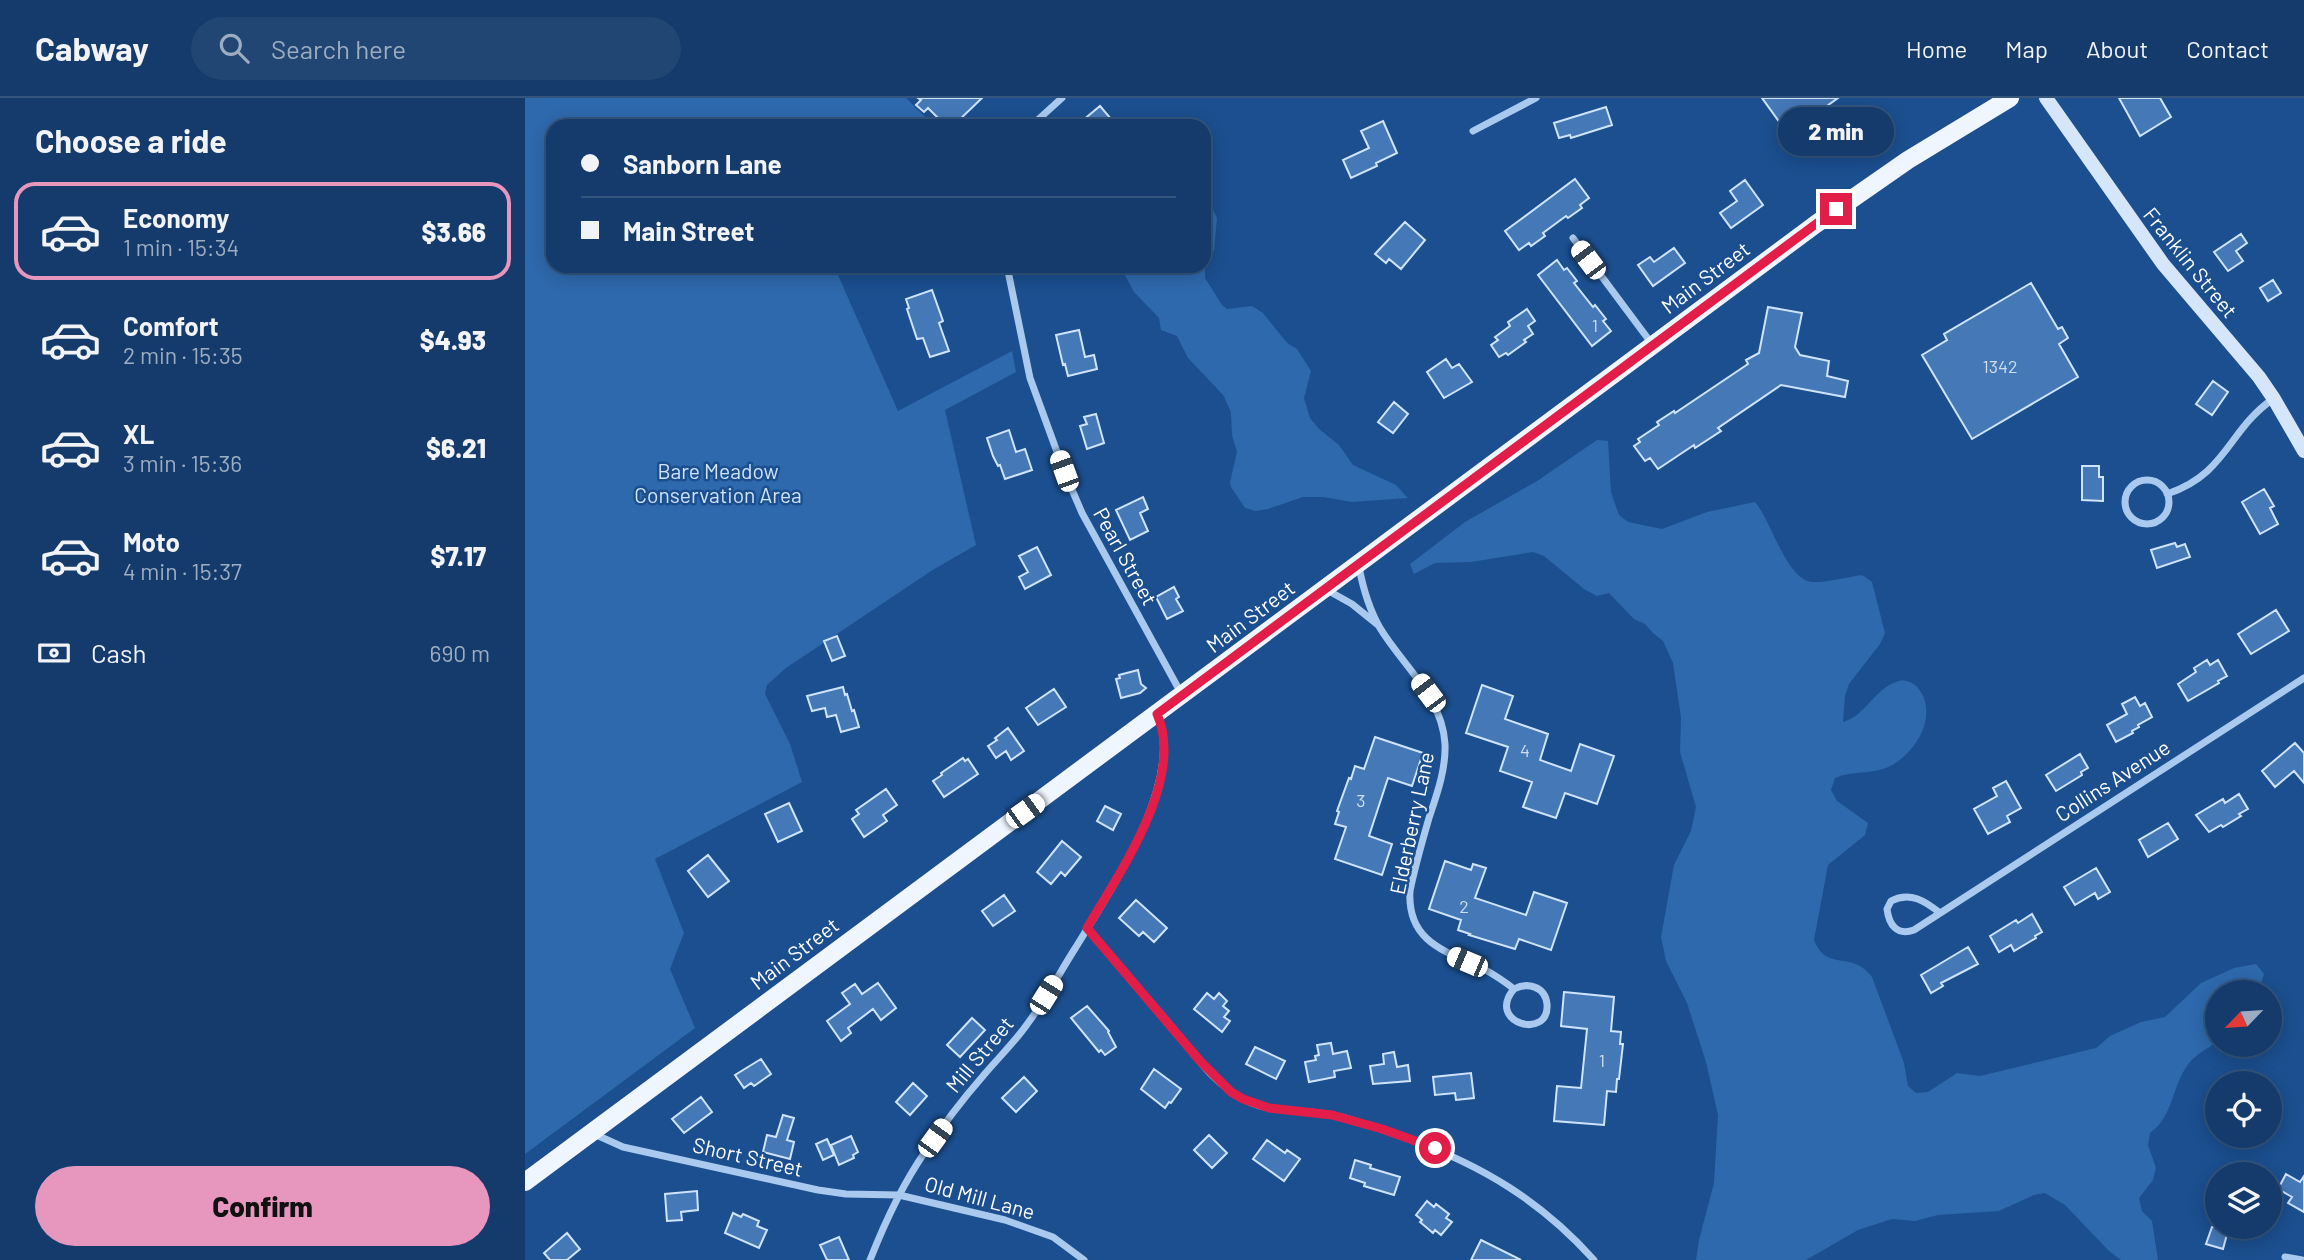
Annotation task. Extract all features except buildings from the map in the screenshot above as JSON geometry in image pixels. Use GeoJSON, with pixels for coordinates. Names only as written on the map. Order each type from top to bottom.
{"type":"FeatureCollection","features":[{"type":"Feature","properties":{"kind":"main road","name":"Main Street"},"geometry":{"type":"LineString","coordinates":[[525,1182],[1865,189],[1931,145],[2010,98]]}},
{"type":"Feature","properties":{"kind":"main road","name":"Franklin Street"},"geometry":{"type":"LineString","coordinates":[[2046,98],[2162,264],[2274,399],[2304,451]]}},
{"type":"Feature","properties":{"kind":"street"},"geometry":{"type":"LineString","coordinates":[[1039,119],[1062,98]]}},
{"type":"Feature","properties":{"kind":"street"},"geometry":{"type":"LineString","coordinates":[[1473,131],[1536,98]]}},
{"type":"Feature","properties":{"kind":"street"},"geometry":{"type":"LineString","coordinates":[[1573,239],[1652,345]]}},
{"type":"Feature","properties":{"kind":"street","name":"Pearl Street"},"geometry":{"type":"LineString","coordinates":[[1008,273],[1030,378],[1074,495],[1182,696]]}},
{"type":"Feature","properties":{"kind":"street"},"geometry":{"type":"LineString","coordinates":[[2167,494],[2188,486],[2207,472],[2257,411],[2274,399]]}},
{"type":"Feature","properties":{"kind":"street"},"geometry":{"type":"LineString","coordinates":[[2139,481],[2156,482],[2167,494],[2167,511],[2155,522],[2138,521],[2131,517],[2127,509],[2127,493],[2139,481]]}},
{"type":"Feature","properties":{"kind":"street","name":"Elderberry Lane"},"geometry":{"type":"LineString","coordinates":[[1358,563],[1366,594],[1381,628],[1432,699],[1440,717],[1445,744],[1441,781],[1410,891],[1413,918],[1420,932],[1450,955],[1492,974],[1514,989],[1529,985],[1542,992],[1547,1001],[1547,1009],[1536,1023],[1527,1026],[1518,1024],[1511,1018],[1507,1010],[1507,1000],[1514,989]]}},
{"type":"Feature","properties":{"kind":"street","name":"Elderberry Lane"},"geometry":{"type":"LineString","coordinates":[[1324,589],[1352,604],[1381,628]]}},
{"type":"Feature","properties":{"kind":"street","name":"Collins Avenue"},"geometry":{"type":"LineString","coordinates":[[1940,913],[1916,898],[1906,896],[1891,901],[1887,909],[1890,923],[1902,932],[1914,930],[2304,678]]}},
{"type":"Feature","properties":{"kind":"street","name":"Mill Street"},"geometry":{"type":"LineString","coordinates":[[870,1260],[899,1195],[924,1154],[965,1097],[1028,1024],[1139,838],[1159,782],[1164,736],[1157,714]]}},
{"type":"Feature","properties":{"kind":"street"},"geometry":{"type":"LineString","coordinates":[[1087,928],[1200,1061],[1231,1092],[1269,1108],[1332,1115],[1357,1121],[1452,1155],[1500,1180],[1530,1200],[1594,1260]]}},
{"type":"Feature","properties":{"kind":"street","name":"Short Street"},"geometry":{"type":"LineString","coordinates":[[592,1133],[623,1147],[818,1190],[846,1194],[899,1195]]}},
{"type":"Feature","properties":{"kind":"street","name":"Old Mill Lane"},"geometry":{"type":"LineString","coordinates":[[899,1195],[1029,1227],[1060,1241],[1084,1260]]}},
{"type":"Feature","properties":{"kind":"street"},"geometry":{"type":"LineString","coordinates":[[2285,1257],[2302,1260]]}},
{"type":"Feature","properties":{"kind":"green space","name":"Bare Meadow Conservation Area"},"geometry":{"type":"Polygon","coordinates":[[[525,98],[906,98],[927,119],[546,119],[546,273],[837,273],[898,411],[1012,351],[1016,372],[945,410],[976,545],[931,571],[786,668],[767,685],[765,694],[790,744],[802,782],[655,859],[684,933],[670,969],[695,1028],[525,1154],[525,98]]]}},
{"type":"Feature","properties":{"kind":"green space"},"geometry":{"type":"Polygon","coordinates":[[[1211,206],[1217,218],[1211,256],[1211,206]]]}},
{"type":"Feature","properties":{"kind":"green space"},"geometry":{"type":"Polygon","coordinates":[[[1124,273],[1205,273],[1205,278],[1227,309],[1252,306],[1263,313],[1287,343],[1297,349],[1311,371],[1304,398],[1310,418],[1339,445],[1353,465],[1396,485],[1408,498],[1352,502],[1303,497],[1268,509],[1256,511],[1245,508],[1230,482],[1237,452],[1232,435],[1231,413],[1224,396],[1188,358],[1177,336],[1161,330],[1159,318],[1134,292],[1124,273]]]}},
{"type":"Feature","properties":{"kind":"green space"},"geometry":{"type":"Polygon","coordinates":[[[1597,440],[1608,441],[1611,492],[1619,515],[1628,522],[1662,529],[1707,512],[1755,502],[1787,560],[1803,578],[1817,582],[1862,575],[1872,582],[1885,633],[1880,644],[1849,684],[1843,722],[1858,714],[1883,689],[1899,681],[1912,683],[1919,689],[1925,703],[1926,715],[1919,738],[1903,757],[1893,764],[1877,771],[1835,778],[1831,790],[1837,801],[1868,823],[1865,835],[1828,865],[1814,940],[1826,956],[1856,964],[1872,977],[1904,1063],[1908,1086],[1916,1093],[1928,1092],[1957,1073],[1980,1076],[2096,1048],[2110,1036],[2141,1022],[2165,1017],[2205,981],[2205,1050],[2187,1066],[2168,1110],[2150,1133],[2148,1145],[2156,1168],[2153,1180],[2139,1198],[2142,1211],[2152,1221],[2158,1260],[2121,1260],[2065,1205],[2045,1193],[2034,1195],[1999,1211],[1938,1215],[1915,1221],[1892,1219],[1858,1230],[1806,1260],[1696,1260],[1714,1183],[1718,1115],[1706,1062],[1687,1003],[1666,961],[1661,937],[1674,865],[1691,831],[1696,807],[1680,752],[1681,718],[1673,663],[1663,641],[1645,624],[1634,619],[1609,593],[1597,596],[1584,589],[1544,556],[1533,552],[1471,562],[1435,563],[1414,574],[1410,564],[1465,522],[1537,481],[1597,440]]]}},
{"type":"Feature","properties":{"kind":"green space"},"geometry":{"type":"Polygon","coordinates":[[[2256,964],[2264,974],[2262,980],[2208,980],[2234,968],[2256,964]]]}},
{"type":"Feature","properties":{"kind":"route"},"geometry":{"type":"LineString","coordinates":[[1435,1148],[1357,1121],[1332,1115],[1269,1108],[1231,1092],[1200,1061],[1087,928],[1139,838],[1149,813],[1163,758],[1164,736],[1157,714],[1836,209]]}}]}
